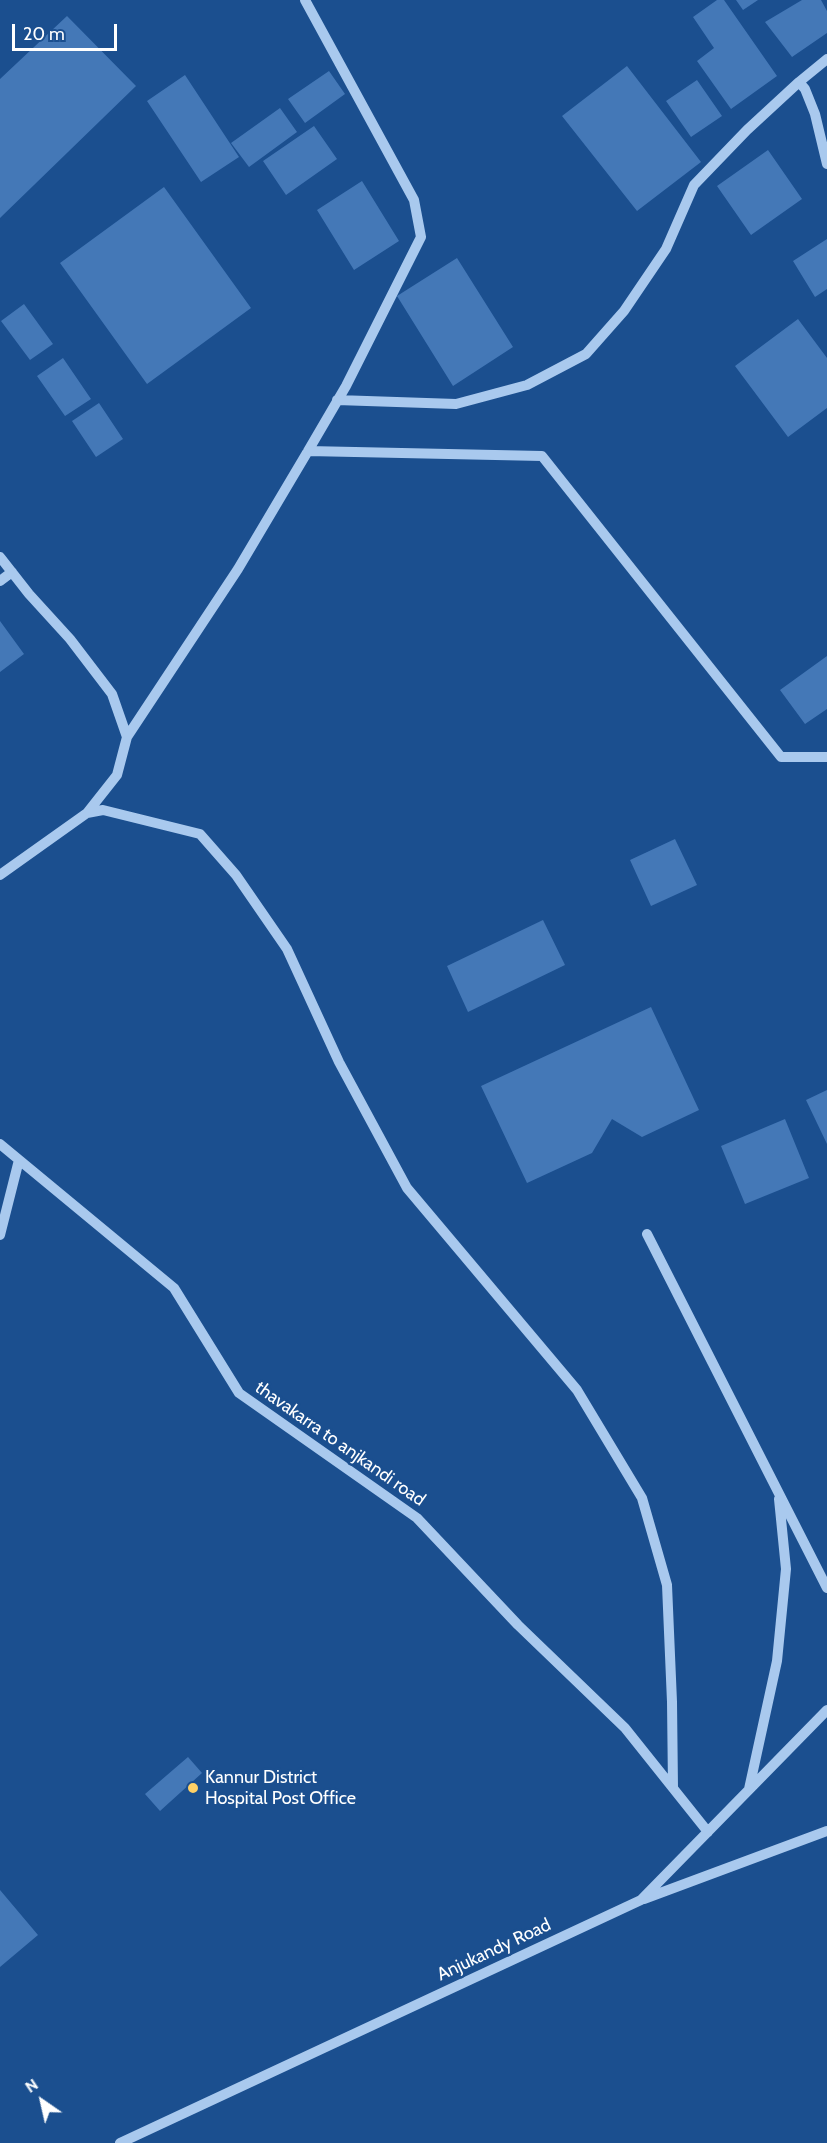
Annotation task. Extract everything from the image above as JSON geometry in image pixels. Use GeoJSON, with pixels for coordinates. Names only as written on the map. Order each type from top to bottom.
{"type":"FeatureCollection","features":[{"type":"Feature","properties":{"kind":"street"},"geometry":{"type":"LineString","coordinates":[[0,875],[87,813],[117,775],[127,737],[238,569],[308,451],[337,400],[421,237],[414,200],[305,0]]}},
{"type":"Feature","properties":{"kind":"street"},"geometry":{"type":"LineString","coordinates":[[337,400],[456,404],[527,385],[586,354],[624,311],[666,249],[694,184],[747,130],[827,59]]}},
{"type":"Feature","properties":{"kind":"street"},"geometry":{"type":"LineString","coordinates":[[799,82],[805,89],[815,114],[827,164]]}},
{"type":"Feature","properties":{"kind":"street"},"geometry":{"type":"LineString","coordinates":[[308,451],[542,456],[782,757],[827,758]]}},
{"type":"Feature","properties":{"kind":"street"},"geometry":{"type":"LineString","coordinates":[[0,557],[70,639],[112,694],[127,737]]}},
{"type":"Feature","properties":{"kind":"street"},"geometry":{"type":"LineString","coordinates":[[0,581],[12,572]]}},
{"type":"Feature","properties":{"kind":"street"},"geometry":{"type":"LineString","coordinates":[[87,813],[102,810],[200,834],[236,875],[287,949],[339,1062],[407,1188],[577,1390],[642,1498],[667,1585],[673,1788]]}},
{"type":"Feature","properties":{"kind":"street","name":"thavakarra to anjkandi road"},"geometry":{"type":"LineString","coordinates":[[0,1143],[174,1288],[239,1393],[417,1518],[518,1625],[625,1728],[708,1832]]}},
{"type":"Feature","properties":{"kind":"street"},"geometry":{"type":"LineString","coordinates":[[0,1235],[19,1160]]}},
{"type":"Feature","properties":{"kind":"street"},"geometry":{"type":"LineString","coordinates":[[647,1234],[827,1588]]}},
{"type":"Feature","properties":{"kind":"street"},"geometry":{"type":"LineString","coordinates":[[749,1789],[777,1661],[786,1569],[778,1491]]}},
{"type":"Feature","properties":{"kind":"street","name":"Anjukandy Road"},"geometry":{"type":"LineString","coordinates":[[120,2143],[641,1900],[827,1710]]}},
{"type":"Feature","properties":{"kind":"street"},"geometry":{"type":"LineString","coordinates":[[641,1900],[827,1831]]}},
{"type":"Feature","properties":{"kind":"building"},"geometry":{"type":"Polygon","coordinates":[[[717,0],[724,0],[777,76],[731,109],[697,61],[714,48],[693,17],[717,0]]]}},
{"type":"Feature","properties":{"kind":"building"},"geometry":{"type":"Polygon","coordinates":[[[736,0],[758,0],[743,10],[736,0]]]}},
{"type":"Feature","properties":{"kind":"building"},"geometry":{"type":"Polygon","coordinates":[[[802,0],[821,0],[827,11],[827,33],[792,57],[765,22],[802,0]]]}},
{"type":"Feature","properties":{"kind":"building"},"geometry":{"type":"Polygon","coordinates":[[[67,16],[136,86],[0,218],[0,79],[67,16]]]}},
{"type":"Feature","properties":{"kind":"building"},"geometry":{"type":"Polygon","coordinates":[[[627,66],[701,162],[637,211],[562,116],[627,66]]]}},
{"type":"Feature","properties":{"kind":"building"},"geometry":{"type":"Polygon","coordinates":[[[329,71],[345,94],[305,123],[288,99],[329,71]]]}},
{"type":"Feature","properties":{"kind":"building"},"geometry":{"type":"Polygon","coordinates":[[[185,75],[239,157],[201,182],[147,101],[185,75]]]}},
{"type":"Feature","properties":{"kind":"building"},"geometry":{"type":"Polygon","coordinates":[[[697,80],[722,116],[691,137],[666,101],[697,80]]]}},
{"type":"Feature","properties":{"kind":"building"},"geometry":{"type":"Polygon","coordinates":[[[280,108],[297,132],[249,167],[231,143],[280,108]]]}},
{"type":"Feature","properties":{"kind":"building"},"geometry":{"type":"Polygon","coordinates":[[[314,126],[337,159],[286,195],[263,161],[314,126]]]}},
{"type":"Feature","properties":{"kind":"building"},"geometry":{"type":"Polygon","coordinates":[[[768,150],[802,199],[751,235],[717,186],[768,150]]]}},
{"type":"Feature","properties":{"kind":"building"},"geometry":{"type":"Polygon","coordinates":[[[362,181],[399,241],[354,270],[317,210],[362,181]]]}},
{"type":"Feature","properties":{"kind":"building"},"geometry":{"type":"Polygon","coordinates":[[[164,187],[251,308],[147,384],[60,263],[164,187]]]}},
{"type":"Feature","properties":{"kind":"building"},"geometry":{"type":"Polygon","coordinates":[[[827,239],[827,289],[815,297],[793,261],[827,239]]]}},
{"type":"Feature","properties":{"kind":"building"},"geometry":{"type":"Polygon","coordinates":[[[457,258],[513,347],[453,386],[397,296],[457,258]]]}},
{"type":"Feature","properties":{"kind":"building"},"geometry":{"type":"Polygon","coordinates":[[[24,304],[53,344],[30,360],[1,321],[24,304]]]}},
{"type":"Feature","properties":{"kind":"building"},"geometry":{"type":"Polygon","coordinates":[[[798,319],[827,358],[827,408],[788,437],[735,366],[798,319]]]}},
{"type":"Feature","properties":{"kind":"building"},"geometry":{"type":"Polygon","coordinates":[[[63,358],[91,399],[65,416],[37,376],[63,358]]]}},
{"type":"Feature","properties":{"kind":"building"},"geometry":{"type":"Polygon","coordinates":[[[99,403],[123,439],[96,457],[72,421],[99,403]]]}},
{"type":"Feature","properties":{"kind":"building"},"geometry":{"type":"Polygon","coordinates":[[[0,621],[24,654],[0,672],[0,621]]]}},
{"type":"Feature","properties":{"kind":"building"},"geometry":{"type":"Polygon","coordinates":[[[827,656],[827,709],[805,724],[780,690],[827,656]]]}},
{"type":"Feature","properties":{"kind":"building"},"geometry":{"type":"Polygon","coordinates":[[[675,839],[697,885],[651,906],[630,860],[675,839]]]}},
{"type":"Feature","properties":{"kind":"building"},"geometry":{"type":"Polygon","coordinates":[[[543,920],[565,965],[468,1012],[447,966],[543,920]]]}},
{"type":"Feature","properties":{"kind":"building"},"geometry":{"type":"Polygon","coordinates":[[[651,1007],[699,1110],[642,1137],[612,1119],[592,1153],[527,1183],[481,1086],[651,1007]]]}},
{"type":"Feature","properties":{"kind":"building"},"geometry":{"type":"Polygon","coordinates":[[[827,1090],[827,1144],[806,1100],[827,1090]]]}},
{"type":"Feature","properties":{"kind":"building"},"geometry":{"type":"Polygon","coordinates":[[[785,1119],[809,1178],[745,1204],[721,1146],[785,1119]]]}},
{"type":"Feature","properties":{"kind":"building"},"geometry":{"type":"Polygon","coordinates":[[[188,1757],[202,1773],[160,1811],[145,1794],[188,1757]]]}},
{"type":"Feature","properties":{"kind":"building"},"geometry":{"type":"Polygon","coordinates":[[[0,1890],[38,1935],[0,1967],[0,1890]]]}},
{"type":"Feature","properties":{"kind":"place","name":"Kannur District Hospital Post Office"},"geometry":{"type":"Point","coordinates":[193,1788]}}]}
